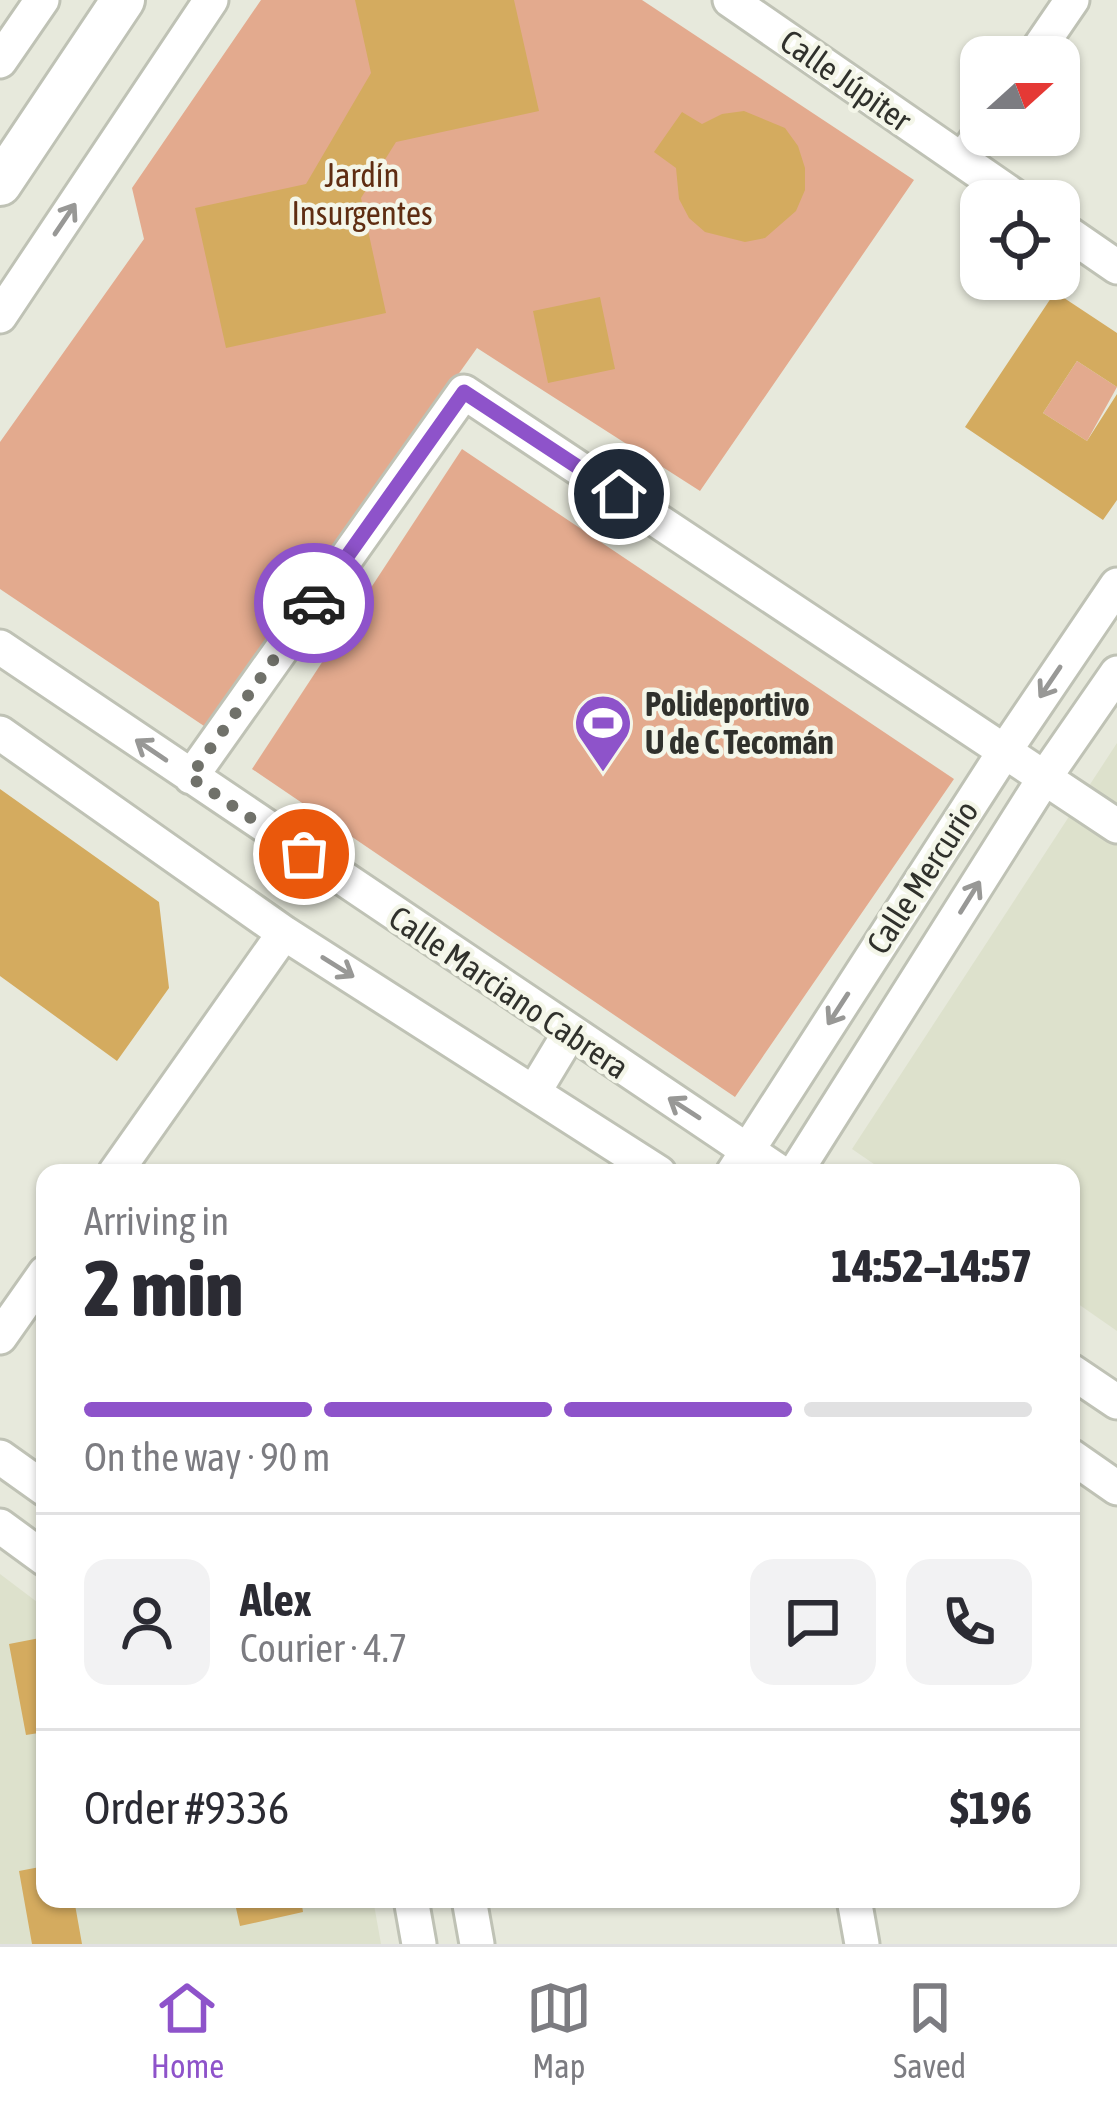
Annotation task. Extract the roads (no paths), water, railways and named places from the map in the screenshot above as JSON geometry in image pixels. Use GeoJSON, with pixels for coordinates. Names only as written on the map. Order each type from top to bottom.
{"type":"FeatureCollection","features":[{"type":"Feature","properties":{"kind":"main road"},"geometry":{"type":"LineString","coordinates":[[0,184],[123,0]]}},
{"type":"Feature","properties":{"kind":"street"},"geometry":{"type":"LineString","coordinates":[[0,61],[41,0]]}},
{"type":"Feature","properties":{"kind":"street"},"geometry":{"type":"LineString","coordinates":[[0,316],[211,0]]}},
{"type":"Feature","properties":{"kind":"street","name":"Calle Júpiter"},"geometry":{"type":"LineString","coordinates":[[730,0],[960,140]]}},
{"type":"Feature","properties":{"kind":"street"},"geometry":{"type":"LineString","coordinates":[[1047,36],[1072,0]]}},
{"type":"Feature","properties":{"kind":"street","name":"Calle Júpiter"},"geometry":{"type":"LineString","coordinates":[[980,156],[1002,180]]}},
{"type":"Feature","properties":{"kind":"street"},"geometry":{"type":"LineString","coordinates":[[1080,241],[1117,267]]}},
{"type":"Feature","properties":{"kind":"street"},"geometry":{"type":"LineString","coordinates":[[190,777],[464,392],[1117,826]]}},
{"type":"Feature","properties":{"kind":"street","name":"Calle Mercurio"},"geometry":{"type":"LineString","coordinates":[[740,1161],[1006,748],[1117,586]]}},
{"type":"Feature","properties":{"kind":"street","name":"Calle Marciano Cabrera"},"geometry":{"type":"LineString","coordinates":[[0,647],[569,1034],[740,1161]]}},
{"type":"Feature","properties":{"kind":"street","name":"Calle Mercurio"},"geometry":{"type":"LineString","coordinates":[[801,1164],[1116,675]]}},
{"type":"Feature","properties":{"kind":"street","name":"Calle Marciano Cabrera"},"geometry":{"type":"LineString","coordinates":[[0,733],[284,933],[644,1164]]}},
{"type":"Feature","properties":{"kind":"street"},"geometry":{"type":"LineString","coordinates":[[121,1164],[284,933]]}},
{"type":"Feature","properties":{"kind":"street"},"geometry":{"type":"LineString","coordinates":[[534,1092],[569,1034]]}},
{"type":"Feature","properties":{"kind":"street"},"geometry":{"type":"LineString","coordinates":[[0,1337],[36,1286]]}},
{"type":"Feature","properties":{"kind":"street"},"geometry":{"type":"LineString","coordinates":[[1080,1377],[1117,1402]]}},
{"type":"Feature","properties":{"kind":"street"},"geometry":{"type":"LineString","coordinates":[[0,1456],[36,1482]]}},
{"type":"Feature","properties":{"kind":"street"},"geometry":{"type":"LineString","coordinates":[[1080,1462],[1117,1488]]}},
{"type":"Feature","properties":{"kind":"street"},"geometry":{"type":"LineString","coordinates":[[0,1526],[36,1552]]}},
{"type":"Feature","properties":{"kind":"street"},"geometry":{"type":"LineString","coordinates":[[413,1908],[419,1944]]}},
{"type":"Feature","properties":{"kind":"street"},"geometry":{"type":"LineString","coordinates":[[471,1908],[477,1944]]}},
{"type":"Feature","properties":{"kind":"street"},"geometry":{"type":"LineString","coordinates":[[856,1908],[862,1944]]}},
{"type":"Feature","properties":{"kind":"place","name":"Polideportivo U de C Tecomán"},"geometry":{"type":"Point","coordinates":[603,774]}},
{"type":"Feature","properties":{"kind":"park label","name":"Jardín Insurgentes"},"geometry":{"type":"Point","coordinates":[362,194]}}]}
